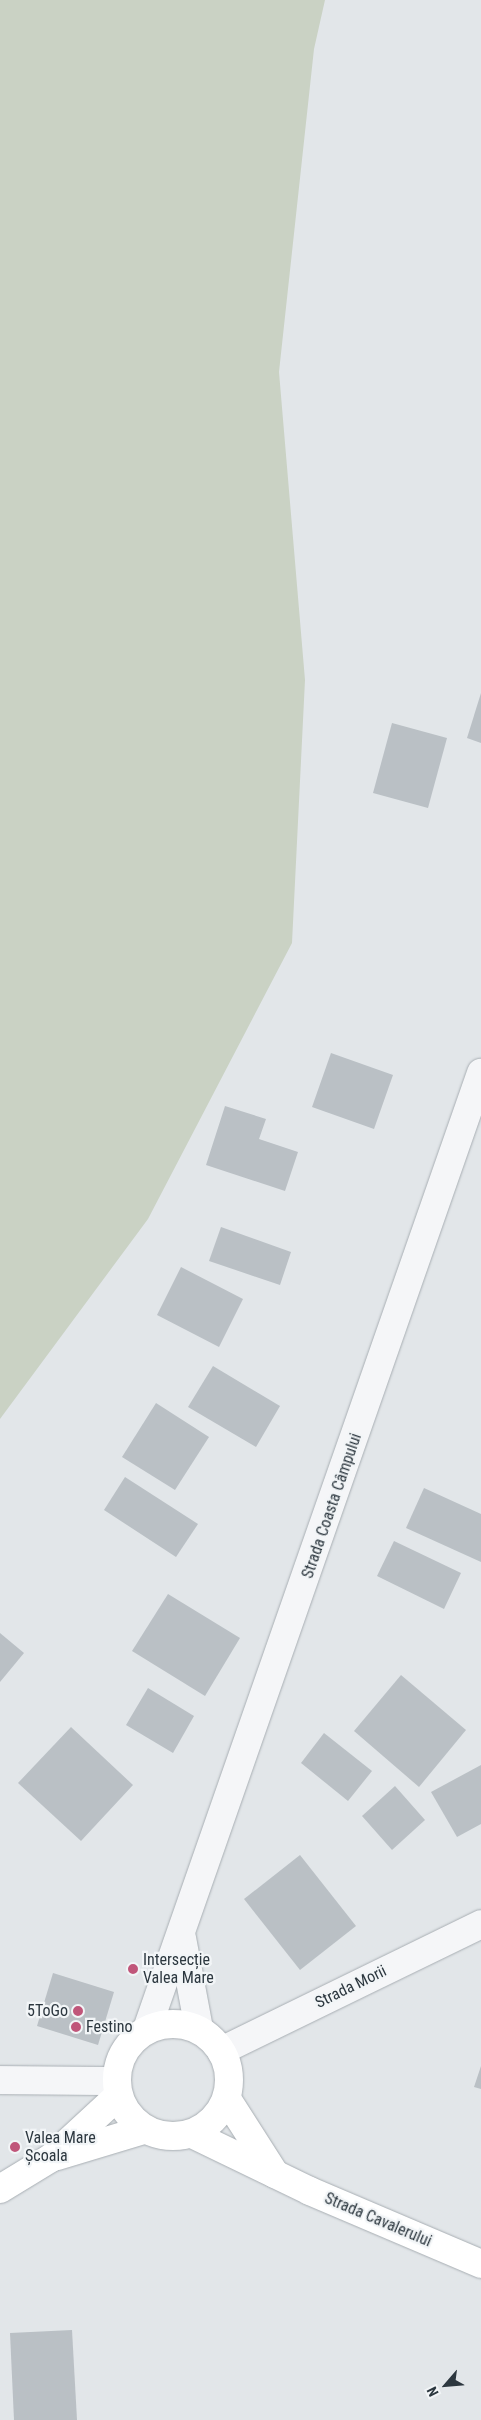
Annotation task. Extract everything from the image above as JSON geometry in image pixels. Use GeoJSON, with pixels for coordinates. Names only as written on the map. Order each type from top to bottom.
{"type":"FeatureCollection","features":[{"type":"Feature","properties":{"kind":"main road"},"geometry":{"type":"LineString","coordinates":[[173,2024],[199,2030],[221,2051],[229,2075],[226,2099],[214,2120],[192,2134],[168,2138],[143,2130],[128,2116],[117,2089],[124,2051],[147,2029],[173,2024]]}},
{"type":"Feature","properties":{"kind":"main road"},"geometry":{"type":"LineString","coordinates":[[51,2158],[117,2089]]}},
{"type":"Feature","properties":{"kind":"main road"},"geometry":{"type":"LineString","coordinates":[[226,2099],[275,2174]]}},
{"type":"Feature","properties":{"kind":"main road"},"geometry":{"type":"LineString","coordinates":[[0,2189],[51,2158],[143,2130]]}},
{"type":"Feature","properties":{"kind":"main road","name":"Strada Cavalerului"},"geometry":{"type":"LineString","coordinates":[[192,2134],[275,2174],[481,2264]]}},
{"type":"Feature","properties":{"kind":"street","name":"Strada Coasta Câmpului"},"geometry":{"type":"LineString","coordinates":[[147,2029],[182,1938],[481,1073]]}},
{"type":"Feature","properties":{"kind":"street","name":"Strada Morii"},"geometry":{"type":"LineString","coordinates":[[221,2051],[481,1924]]}},
{"type":"Feature","properties":{"kind":"street","name":"Strada Coasta Câmpului"},"geometry":{"type":"LineString","coordinates":[[182,1938],[199,2030]]}},
{"type":"Feature","properties":{"kind":"street"},"geometry":{"type":"LineString","coordinates":[[0,2080],[117,2089]]}},
{"type":"Feature","properties":{"kind":"shaded area"},"geometry":{"type":"Polygon","coordinates":[[[0,0],[325,0],[314,49],[279,372],[305,680],[292,943],[148,1219],[0,1419],[0,0]]]}},
{"type":"Feature","properties":{"kind":"building"},"geometry":{"type":"Polygon","coordinates":[[[481,693],[481,743],[467,738],[481,693]]]}},
{"type":"Feature","properties":{"kind":"building"},"geometry":{"type":"Polygon","coordinates":[[[392,723],[447,738],[428,808],[373,793],[392,723]]]}},
{"type":"Feature","properties":{"kind":"building"},"geometry":{"type":"Polygon","coordinates":[[[331,1053],[393,1075],[374,1129],[312,1107],[331,1053]]]}},
{"type":"Feature","properties":{"kind":"building"},"geometry":{"type":"Polygon","coordinates":[[[225,1106],[266,1119],[259,1139],[298,1152],[285,1191],[206,1165],[225,1106]]]}},
{"type":"Feature","properties":{"kind":"building"},"geometry":{"type":"Polygon","coordinates":[[[221,1227],[291,1252],[280,1285],[209,1261],[221,1227]]]}},
{"type":"Feature","properties":{"kind":"building"},"geometry":{"type":"Polygon","coordinates":[[[181,1267],[243,1299],[219,1347],[157,1315],[181,1267]]]}},
{"type":"Feature","properties":{"kind":"building"},"geometry":{"type":"Polygon","coordinates":[[[213,1366],[280,1406],[256,1447],[188,1407],[213,1366]]]}},
{"type":"Feature","properties":{"kind":"building"},"geometry":{"type":"Polygon","coordinates":[[[156,1403],[209,1437],[175,1490],[122,1457],[156,1403]]]}},
{"type":"Feature","properties":{"kind":"building"},"geometry":{"type":"Polygon","coordinates":[[[125,1477],[198,1524],[176,1557],[104,1510],[125,1477]]]}},
{"type":"Feature","properties":{"kind":"building"},"geometry":{"type":"Polygon","coordinates":[[[424,1488],[481,1514],[481,1562],[406,1528],[424,1488]]]}},
{"type":"Feature","properties":{"kind":"building"},"geometry":{"type":"Polygon","coordinates":[[[394,1541],[461,1573],[444,1609],[377,1576],[394,1541]]]}},
{"type":"Feature","properties":{"kind":"building"},"geometry":{"type":"Polygon","coordinates":[[[168,1594],[240,1638],[205,1696],[132,1651],[168,1594]]]}},
{"type":"Feature","properties":{"kind":"building"},"geometry":{"type":"Polygon","coordinates":[[[0,1633],[24,1653],[0,1682],[0,1633]]]}},
{"type":"Feature","properties":{"kind":"building"},"geometry":{"type":"Polygon","coordinates":[[[401,1675],[466,1730],[419,1787],[354,1731],[401,1675]]]}},
{"type":"Feature","properties":{"kind":"building"},"geometry":{"type":"Polygon","coordinates":[[[148,1688],[194,1716],[173,1753],[126,1725],[148,1688]]]}},
{"type":"Feature","properties":{"kind":"building"},"geometry":{"type":"Polygon","coordinates":[[[71,1727],[133,1785],[81,1841],[18,1783],[71,1727]]]}},
{"type":"Feature","properties":{"kind":"building"},"geometry":{"type":"Polygon","coordinates":[[[324,1733],[372,1771],[348,1801],[301,1763],[324,1733]]]}},
{"type":"Feature","properties":{"kind":"building"},"geometry":{"type":"Polygon","coordinates":[[[481,1765],[481,1824],[457,1837],[431,1792],[481,1765]]]}},
{"type":"Feature","properties":{"kind":"building"},"geometry":{"type":"Polygon","coordinates":[[[395,1786],[425,1820],[392,1850],[362,1816],[395,1786]]]}},
{"type":"Feature","properties":{"kind":"building"},"geometry":{"type":"Polygon","coordinates":[[[300,1855],[356,1926],[300,1970],[244,1899],[300,1855]]]}},
{"type":"Feature","properties":{"kind":"building"},"geometry":{"type":"Polygon","coordinates":[[[53,1973],[114,1992],[98,2045],[37,2026],[53,1973]]]}},
{"type":"Feature","properties":{"kind":"building"},"geometry":{"type":"Polygon","coordinates":[[[481,2066],[481,2089],[474,2087],[481,2066]]]}},
{"type":"Feature","properties":{"kind":"building"},"geometry":{"type":"Polygon","coordinates":[[[72,2330],[77,2420],[14,2420],[10,2333],[72,2330]]]}},
{"type":"Feature","properties":{"kind":"place","name":"Intersecție Valea Mare"},"geometry":{"type":"Point","coordinates":[133,1969]}},
{"type":"Feature","properties":{"kind":"place","name":"5ToGo"},"geometry":{"type":"Point","coordinates":[78,2011]}},
{"type":"Feature","properties":{"kind":"place","name":"Festino"},"geometry":{"type":"Point","coordinates":[76,2027]}},
{"type":"Feature","properties":{"kind":"place","name":"Valea Mare Școala"},"geometry":{"type":"Point","coordinates":[15,2147]}}]}
